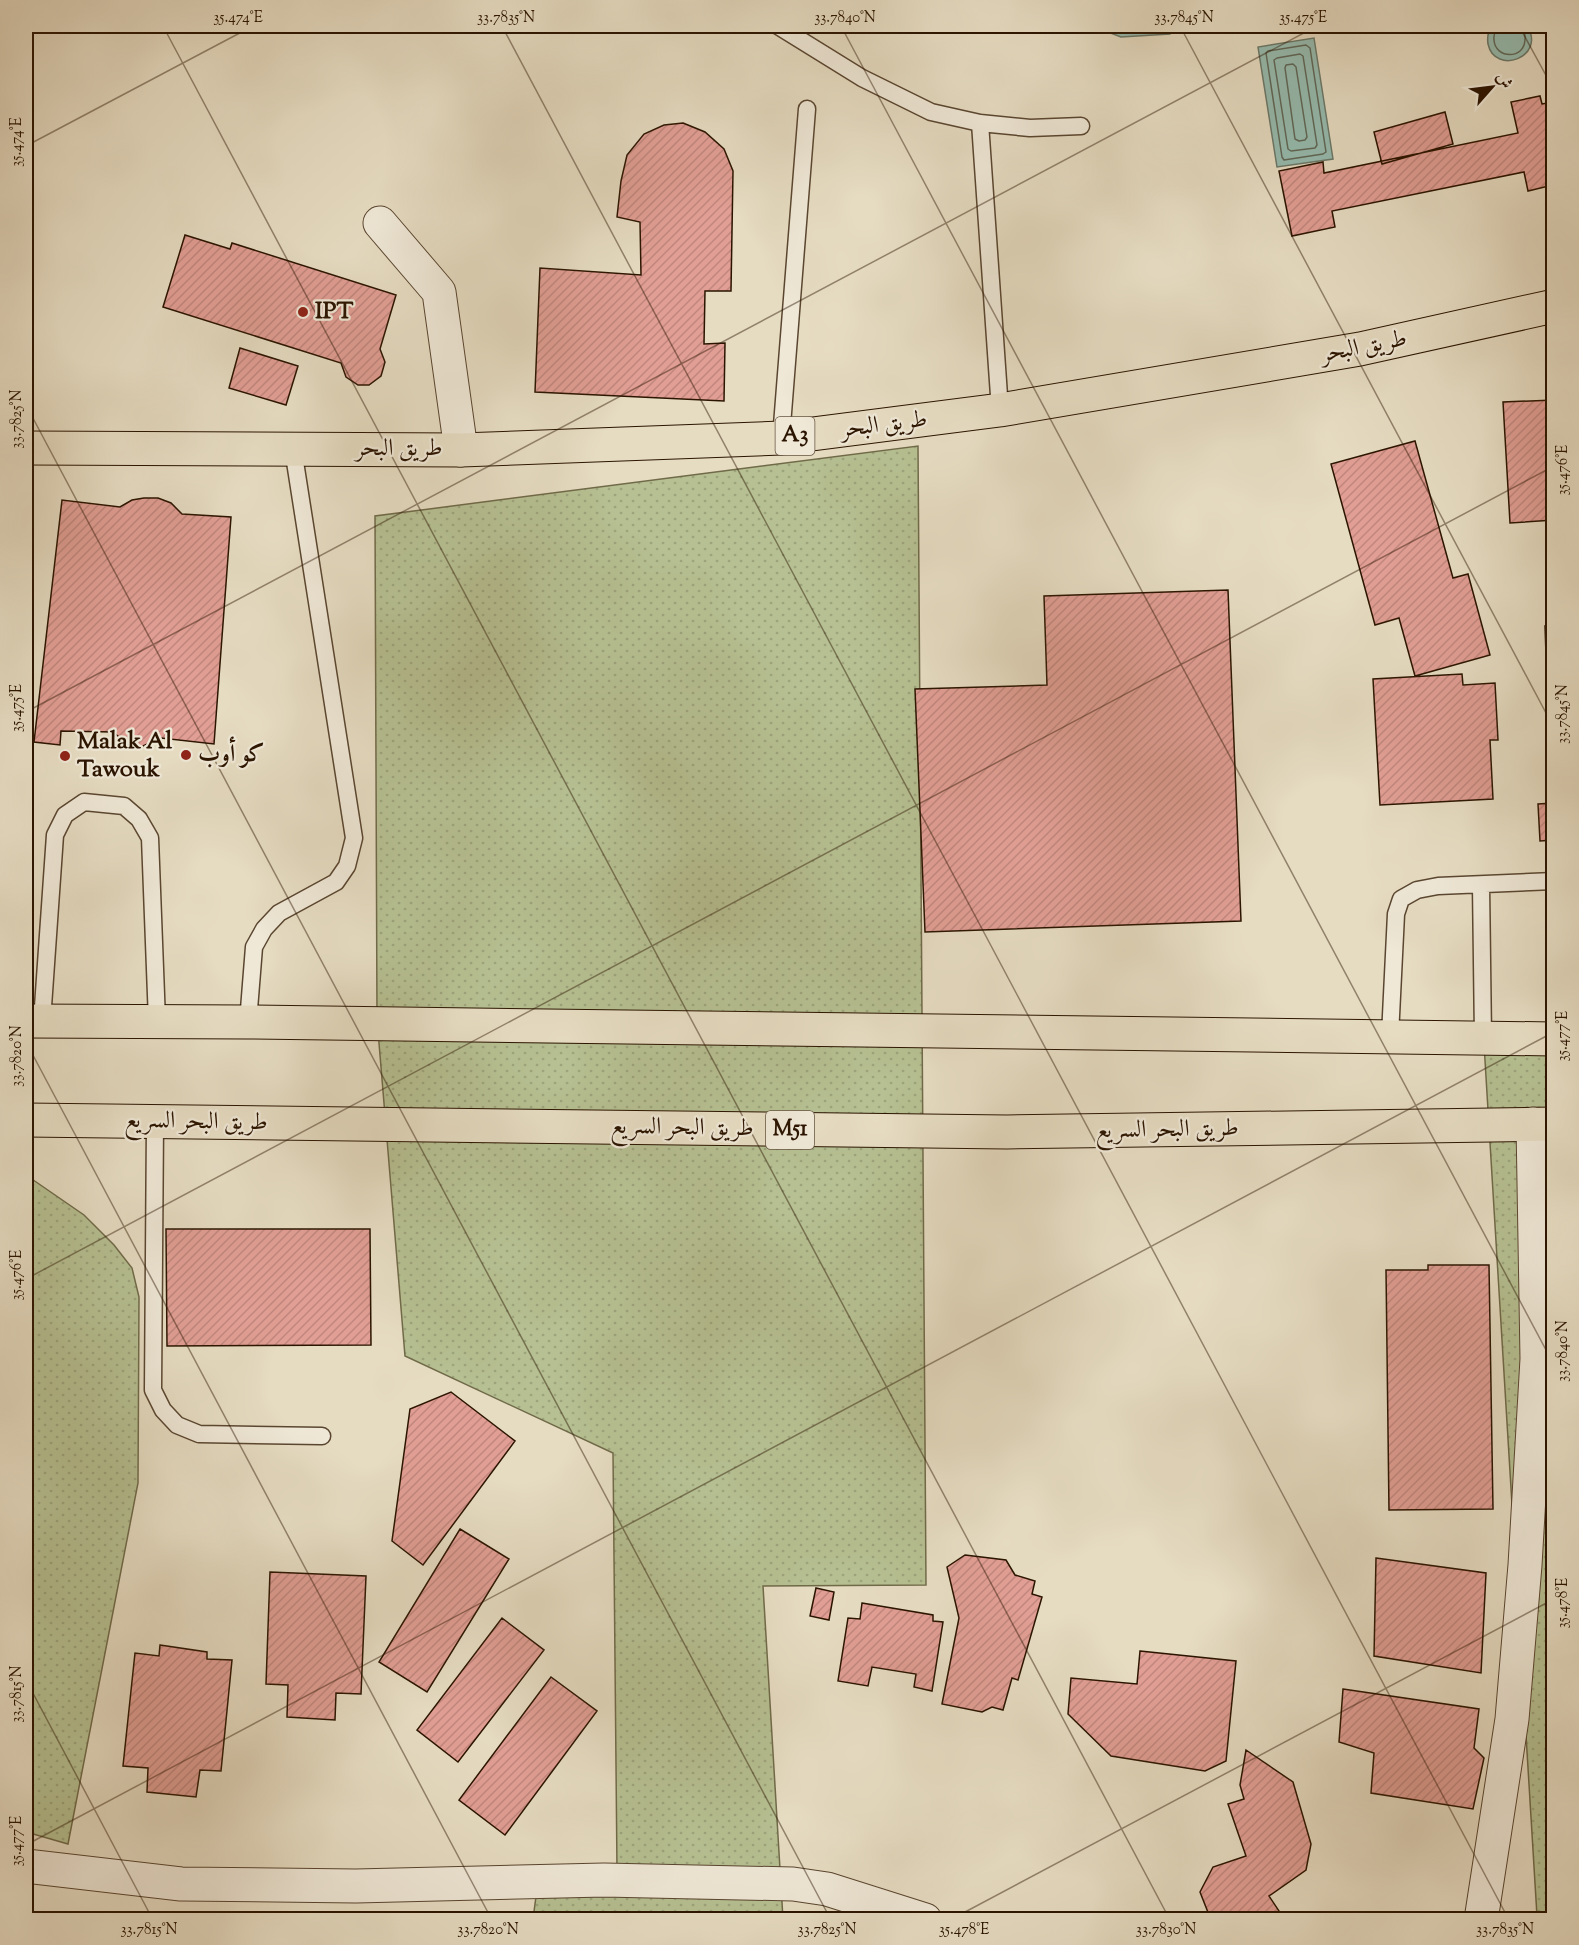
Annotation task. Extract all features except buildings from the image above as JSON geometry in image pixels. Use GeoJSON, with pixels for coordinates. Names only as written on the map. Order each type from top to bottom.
{"type":"FeatureCollection","features":[{"type":"Feature","properties":{"kind":"highway","name":"طريق البحر"},"geometry":{"type":"LineString","coordinates":[[26,448],[461,450],[781,438],[1000,410],[1360,349],[1554,306]]}},
{"type":"Feature","properties":{"kind":"highway"},"geometry":{"type":"LineString","coordinates":[[34,1021],[1554,1039]]}},
{"type":"Feature","properties":{"kind":"highway","name":"طريق البحر السريع"},"geometry":{"type":"LineString","coordinates":[[26,1120],[1006,1132],[1544,1124]]}},
{"type":"Feature","properties":{"kind":"street"},"geometry":{"type":"LineString","coordinates":[[380,223],[439,292],[461,450]]}},
{"type":"Feature","properties":{"kind":"street"},"geometry":{"type":"LineString","coordinates":[[1481,1920],[1512,1719],[1525,1565],[1537,1359],[1544,1124]]}},
{"type":"Feature","properties":{"kind":"street"},"geometry":{"type":"LineString","coordinates":[[26,1866],[181,1884],[356,1886],[604,1880],[793,1884],[827,1889],[925,1920]]}},
{"type":"Feature","properties":{"kind":"lane"},"geometry":{"type":"LineString","coordinates":[[778,26],[862,78],[931,112],[980,123],[1030,128],[1081,126]]}},
{"type":"Feature","properties":{"kind":"lane"},"geometry":{"type":"LineString","coordinates":[[781,438],[807,109]]}},
{"type":"Feature","properties":{"kind":"lane"},"geometry":{"type":"LineString","coordinates":[[980,123],[1000,410]]}},
{"type":"Feature","properties":{"kind":"lane"},"geometry":{"type":"LineString","coordinates":[[248,1022],[254,947],[264,929],[279,913],[336,882],[347,866],[354,838],[293,449]]}},
{"type":"Feature","properties":{"kind":"lane"},"geometry":{"type":"LineString","coordinates":[[34,1021],[56,835],[65,815],[84,802],[124,806],[139,819],[150,838],[157,1021]]}},
{"type":"Feature","properties":{"kind":"lane"},"geometry":{"type":"LineString","coordinates":[[1390,1036],[1396,914],[1401,899],[1417,890],[1438,886],[1554,881]]}},
{"type":"Feature","properties":{"kind":"lane"},"geometry":{"type":"LineString","coordinates":[[1481,885],[1483,1038]]}},
{"type":"Feature","properties":{"kind":"lane"},"geometry":{"type":"LineString","coordinates":[[154,1122],[153,1390],[163,1410],[177,1425],[199,1434],[322,1436]]}},
{"type":"Feature","properties":{"kind":"green space"},"geometry":{"type":"Polygon","coordinates":[[[918,446],[926,1585],[763,1586],[783,1919],[533,1919],[537,1889],[617,1870],[613,1453],[405,1356],[377,1019],[375,516],[918,446]]]}},
{"type":"Feature","properties":{"kind":"green space"},"geometry":{"type":"Polygon","coordinates":[[[1553,1043],[1553,1918],[1537,1916],[1484,1044],[1553,1043]]]}},
{"type":"Feature","properties":{"kind":"green space"},"geometry":{"type":"Polygon","coordinates":[[[26,1175],[84,1215],[114,1245],[132,1268],[139,1297],[138,1483],[68,1844],[26,1832],[26,1175]]]}},
{"type":"Feature","properties":{"kind":"water"},"geometry":{"type":"Polygon","coordinates":[[[1092,26],[1175,26],[1170,34],[1121,37],[1092,26]]]}},
{"type":"Feature","properties":{"kind":"water"},"geometry":{"type":"Polygon","coordinates":[[[1492,26],[1527,26],[1531,37],[1530,46],[1525,54],[1509,61],[1493,54],[1488,44],[1488,34],[1492,26]]]}},
{"type":"Feature","properties":{"kind":"water"},"geometry":{"type":"Polygon","coordinates":[[[1314,38],[1333,159],[1277,167],[1258,47],[1314,38]]]}},
{"type":"Feature","properties":{"kind":"place","name":"IPT"},"geometry":{"type":"Point","coordinates":[303,312]}},
{"type":"Feature","properties":{"kind":"place","name":"كو أوب"},"geometry":{"type":"Point","coordinates":[186,755]}},
{"type":"Feature","properties":{"kind":"place","name":"Malak Al Tawouk"},"geometry":{"type":"Point","coordinates":[65,756]}}]}
